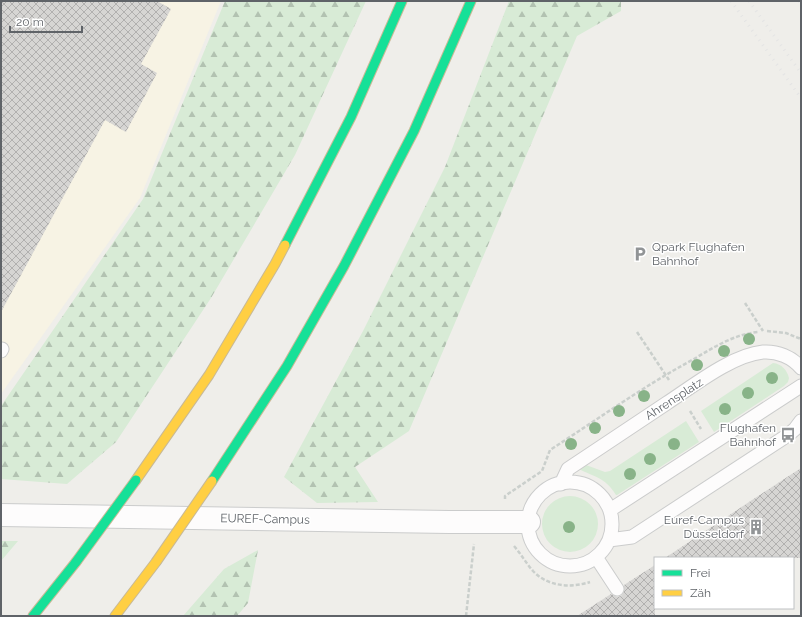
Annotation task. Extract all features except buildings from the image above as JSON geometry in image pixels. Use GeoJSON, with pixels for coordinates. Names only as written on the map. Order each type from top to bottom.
{"type":"FeatureCollection","features":[{"type":"Feature","properties":{"kind":"highway"},"geometry":{"type":"LineString","coordinates":[[32,616],[76,562],[209,376],[275,264],[351,117],[402,1]]}},
{"type":"Feature","properties":{"kind":"highway"},"geometry":{"type":"LineString","coordinates":[[115,616],[156,562],[212,481],[287,366],[344,266],[414,132],[471,1]]}},
{"type":"Feature","properties":{"kind":"street","name":"EUREF-Campus"},"geometry":{"type":"LineString","coordinates":[[1,515],[529,522]]}},
{"type":"Feature","properties":{"kind":"lane","name":"Ahrensplatz"},"geometry":{"type":"LineString","coordinates":[[561,484],[568,469],[685,391],[735,360],[748,355],[773,352],[792,359],[801,368]]}},
{"type":"Feature","properties":{"kind":"lane"},"geometry":{"type":"LineString","coordinates":[[610,510],[801,386]]}},
{"type":"Feature","properties":{"kind":"lane"},"geometry":{"type":"LineString","coordinates":[[609,540],[632,537],[788,435],[801,421]]}},
{"type":"Feature","properties":{"kind":"lane"},"geometry":{"type":"LineString","coordinates":[[573,483],[585,485],[596,491],[604,499],[610,510],[612,525],[609,540],[604,550],[596,558],[587,563],[576,566],[565,566],[551,561],[540,554],[535,547],[529,531],[529,522],[533,506],[549,489],[561,484],[573,483]]}},
{"type":"Feature","properties":{"kind":"lane"},"geometry":{"type":"LineString","coordinates":[[596,558],[617,588]]}},
{"type":"Feature","properties":{"kind":"path"},"geometry":{"type":"LineString","coordinates":[[745,303],[763,331]]}},
{"type":"Feature","properties":{"kind":"path"},"geometry":{"type":"LineString","coordinates":[[466,616],[475,540]]}},
{"type":"Feature","properties":{"kind":"shaded area"},"geometry":{"type":"Polygon","coordinates":[[[1,1],[221,1],[140,198],[1,394],[1,1]]]}},
{"type":"Feature","properties":{"kind":"green space"},"geometry":{"type":"Polygon","coordinates":[[[225,1],[366,1],[295,155],[211,298],[116,442],[67,484],[1,479],[1,406],[143,199],[225,1]]]}},
{"type":"Feature","properties":{"kind":"green space"},"geometry":{"type":"Polygon","coordinates":[[[509,1],[621,1],[621,11],[577,36],[409,431],[355,467],[378,502],[317,503],[284,477],[363,331],[445,167],[509,1]]]}},
{"type":"Feature","properties":{"kind":"green space"},"geometry":{"type":"Polygon","coordinates":[[[773,363],[781,366],[787,372],[789,378],[788,382],[714,432],[701,411],[773,363]]]}},
{"type":"Feature","properties":{"kind":"green space"},"geometry":{"type":"Polygon","coordinates":[[[686,421],[699,442],[617,495],[608,484],[579,469],[586,465],[605,472],[610,471],[686,421]]]}},
{"type":"Feature","properties":{"kind":"green space"},"geometry":{"type":"Polygon","coordinates":[[[565,496],[575,496],[590,504],[596,513],[598,524],[596,535],[590,544],[575,552],[565,552],[554,547],[547,540],[542,529],[542,519],[547,508],[554,501],[565,496]]]}},
{"type":"Feature","properties":{"kind":"green space"},"geometry":{"type":"Polygon","coordinates":[[[1,541],[18,541],[1,561],[1,541]]]}},
{"type":"Feature","properties":{"kind":"green space"},"geometry":{"type":"Polygon","coordinates":[[[258,550],[248,603],[237,616],[183,616],[224,569],[258,550]]]}},
{"type":"Feature","properties":{"kind":"railway"},"geometry":{"type":"LineString","coordinates":[[731,1],[801,98]]}},
{"type":"Feature","properties":{"kind":"railway"},"geometry":{"type":"LineString","coordinates":[[749,1],[801,73]]}},
{"type":"Feature","properties":{"kind":"traffic: fast"},"geometry":{"type":"LineString","coordinates":[[285,245],[351,117],[402,1]]}},
{"type":"Feature","properties":{"kind":"traffic: fast"},"geometry":{"type":"LineString","coordinates":[[212,481],[287,366],[344,266],[414,131],[471,1]]}},
{"type":"Feature","properties":{"kind":"traffic: fast"},"geometry":{"type":"LineString","coordinates":[[76,562],[136,480]]}},
{"type":"Feature","properties":{"kind":"traffic: fast"},"geometry":{"type":"LineString","coordinates":[[33,616],[76,562]]}},
{"type":"Feature","properties":{"kind":"traffic: slow"},"geometry":{"type":"LineString","coordinates":[[136,480],[209,375],[285,245]]}},
{"type":"Feature","properties":{"kind":"traffic: slow"},"geometry":{"type":"LineString","coordinates":[[156,562],[212,481]]}},
{"type":"Feature","properties":{"kind":"traffic: slow"},"geometry":{"type":"LineString","coordinates":[[115,616],[156,562]]}},
{"type":"Feature","properties":{"kind":"place","name":"Qpark Flughafen Bahnhof"},"geometry":{"type":"Point","coordinates":[640,254]}},
{"type":"Feature","properties":{"kind":"place","name":"Flughafen Bahnhof"},"geometry":{"type":"Point","coordinates":[788,435]}},
{"type":"Feature","properties":{"kind":"place","name":"Euref-Campus Düsseldorf"},"geometry":{"type":"Point","coordinates":[756,527]}}]}
